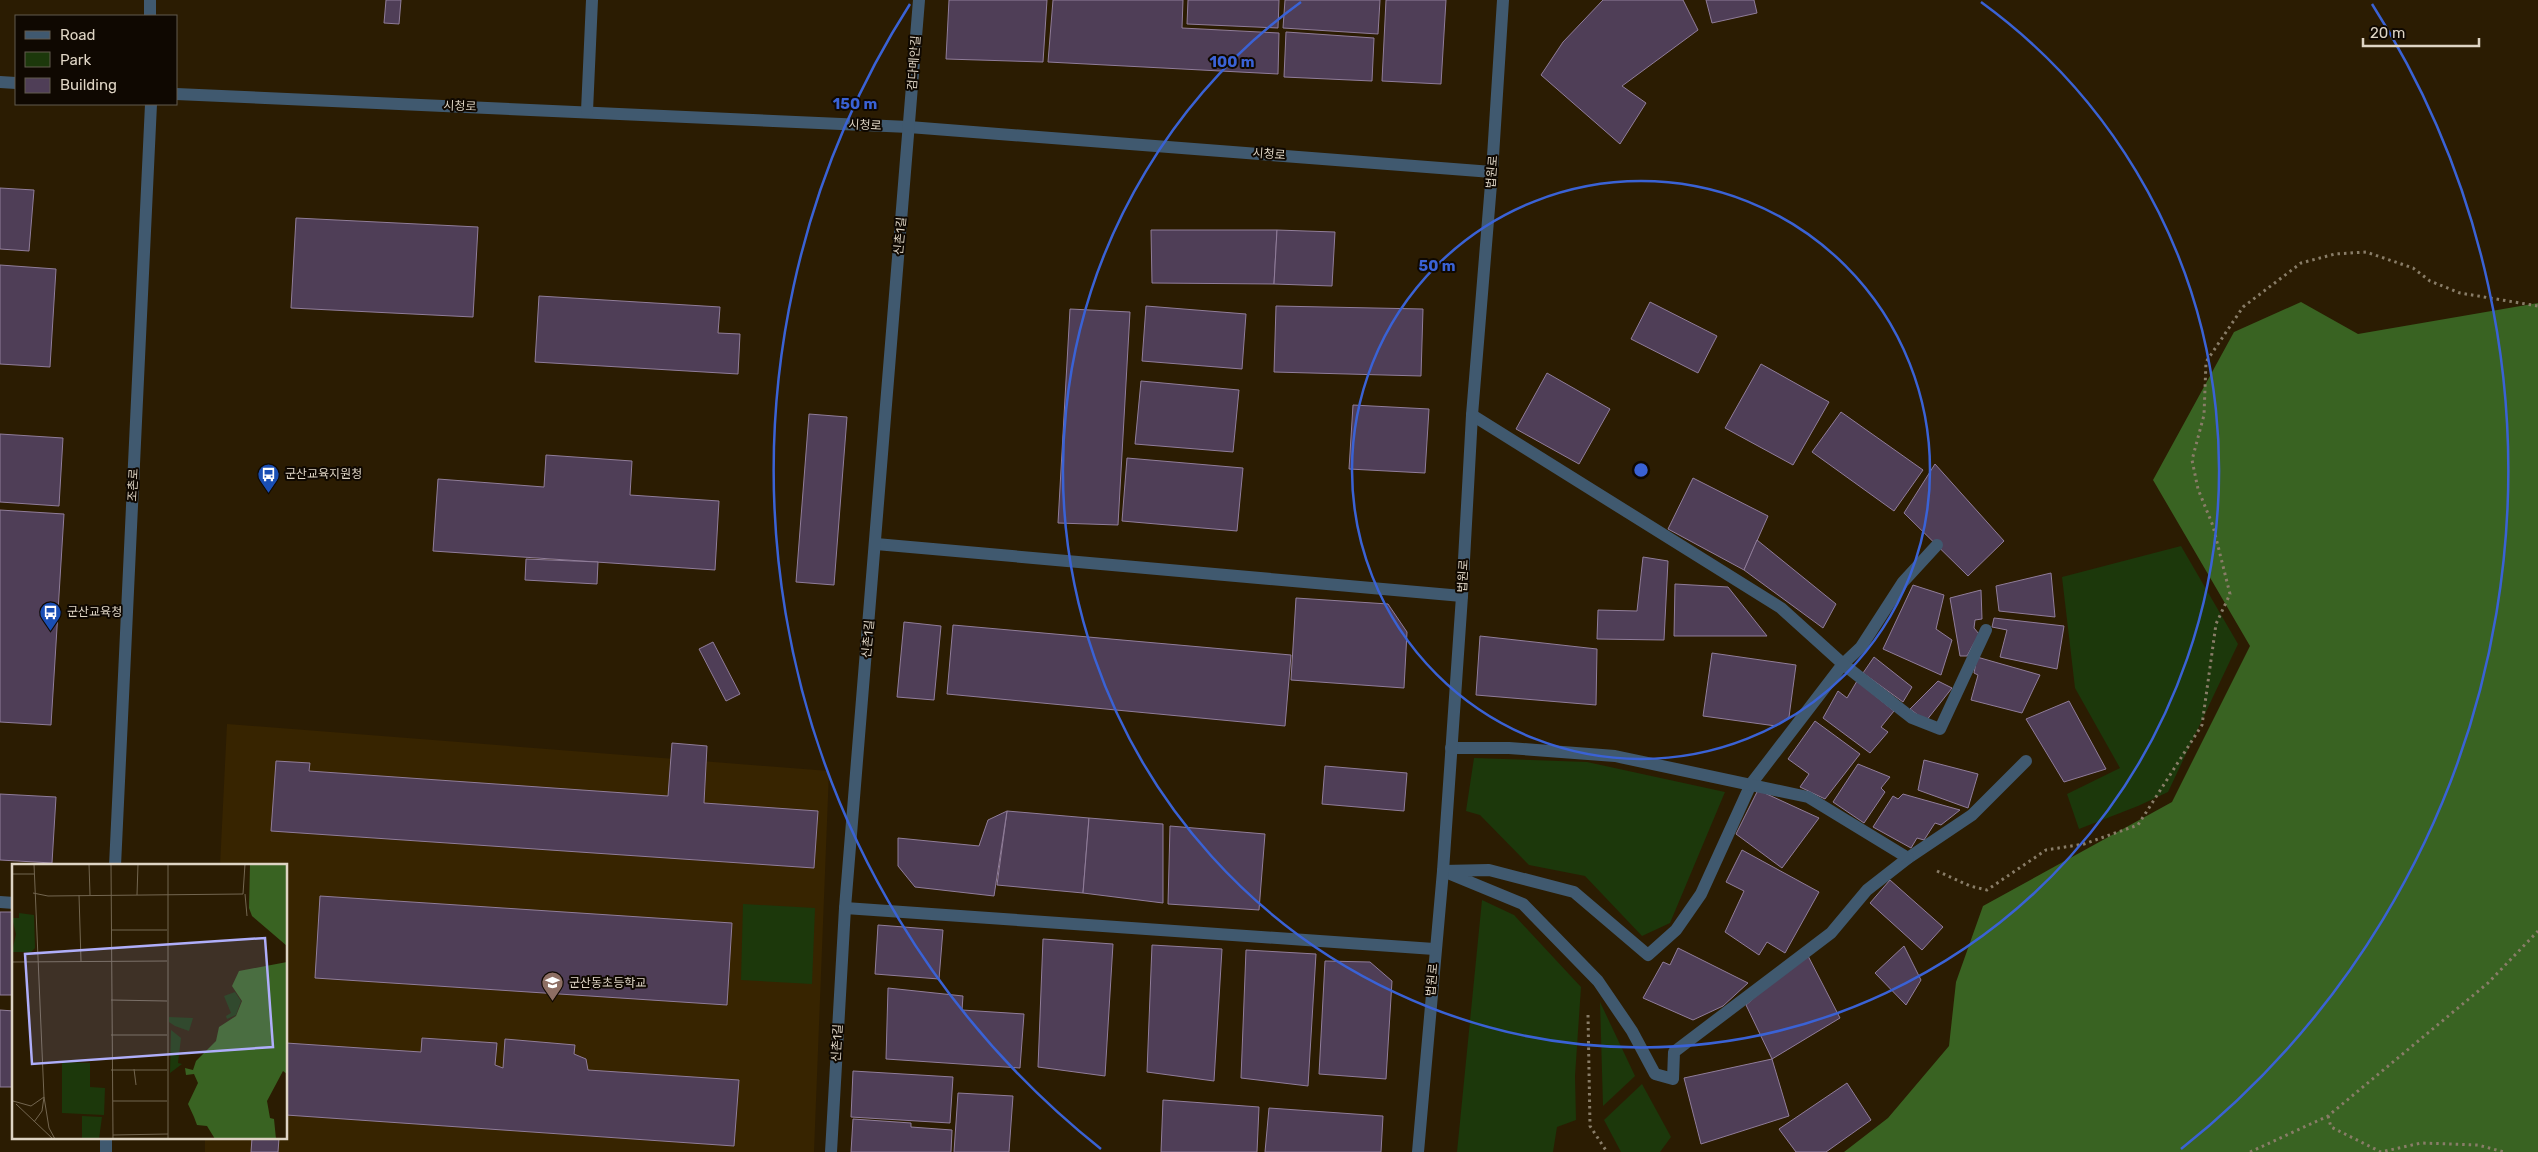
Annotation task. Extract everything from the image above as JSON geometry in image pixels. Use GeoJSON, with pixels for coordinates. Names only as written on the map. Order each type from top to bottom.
{"type":"FeatureCollection","features":[{"type":"Feature","properties":{"kind":"street"},"geometry":{"type":"LineString","coordinates":[[150,0],[150,15]]}},
{"type":"Feature","properties":{"kind":"street"},"geometry":{"type":"LineString","coordinates":[[586,111],[592,0]]}},
{"type":"Feature","properties":{"kind":"street","name":"검다메안길"},"geometry":{"type":"LineString","coordinates":[[909,127],[919,0]]}},
{"type":"Feature","properties":{"kind":"street","name":"법원로"},"geometry":{"type":"LineString","coordinates":[[1418,1152],[1434,950],[1443,871],[1462,596],[1472,415],[1492,172],[1503,0]]}},
{"type":"Feature","properties":{"kind":"street"},"geometry":{"type":"LineString","coordinates":[[0,82],[15,83]]}},
{"type":"Feature","properties":{"kind":"street","name":"시청로"},"geometry":{"type":"LineString","coordinates":[[178,94],[909,127],[1492,172]]}},
{"type":"Feature","properties":{"kind":"street","name":"조촌로"},"geometry":{"type":"LineString","coordinates":[[115,864],[151,105]]}},
{"type":"Feature","properties":{"kind":"street","name":"신촌1길"},"geometry":{"type":"LineString","coordinates":[[831,1152],[845,908],[909,127]]}},
{"type":"Feature","properties":{"kind":"street"},"geometry":{"type":"LineString","coordinates":[[1472,415],[1781,608],[1843,664],[1912,718],[1940,729],[1986,630]]}},
{"type":"Feature","properties":{"kind":"street"},"geometry":{"type":"LineString","coordinates":[[876,544],[1462,596]]}},
{"type":"Feature","properties":{"kind":"street"},"geometry":{"type":"LineString","coordinates":[[1443,871],[1488,870],[1574,892],[1648,955],[1676,930],[1701,894],[1751,784],[1843,664],[1861,648],[1903,582],[1937,545]]}},
{"type":"Feature","properties":{"kind":"street"},"geometry":{"type":"LineString","coordinates":[[1451,748],[1509,748],[1615,756],[1808,797],[1908,858]]}},
{"type":"Feature","properties":{"kind":"street"},"geometry":{"type":"LineString","coordinates":[[1443,871],[1523,904],[1598,981],[1632,1031],[1655,1074],[1673,1079],[1674,1052],[1831,933],[1867,890],[1908,858],[1972,815],[2026,761]]}},
{"type":"Feature","properties":{"kind":"street"},"geometry":{"type":"LineString","coordinates":[[845,908],[1434,950]]}},
{"type":"Feature","properties":{"kind":"path"},"geometry":{"type":"LineString","coordinates":[[1908,858],[1970,886],[1987,890],[2046,850],[2084,844],[2138,825],[2202,725],[2216,624],[2230,594],[2213,526],[2198,489],[2192,460],[2204,415],[2206,362],[2243,307],[2301,263],[2335,254],[2366,252],[2413,268],[2430,282],[2460,293],[2538,306]]}},
{"type":"Feature","properties":{"kind":"path"},"geometry":{"type":"LineString","coordinates":[[2250,1152],[2328,1116],[2488,983],[2538,931]]}},
{"type":"Feature","properties":{"kind":"path"},"geometry":{"type":"LineString","coordinates":[[1598,981],[1588,1012],[1590,1126],[1607,1152]]}},
{"type":"Feature","properties":{"kind":"path"},"geometry":{"type":"LineString","coordinates":[[2328,1116],[2330,1127],[2381,1152],[2422,1143],[2478,1145],[2504,1152]]}},
{"type":"Feature","properties":{"kind":"shaded area","name":"군산동초등학교"},"geometry":{"type":"Polygon","coordinates":[[[227,724],[829,771],[814,1152],[205,1152],[205,1140],[288,1140],[288,864],[220,864],[227,724]]]}},
{"type":"Feature","properties":{"kind":"green space"},"geometry":{"type":"Polygon","coordinates":[[[2301,302],[2358,334],[2538,303],[2538,1152],[1844,1152],[1888,1118],[1949,1046],[1956,982],[1983,906],[2172,802],[2250,646],[2153,480],[2234,332],[2301,302]]]}},
{"type":"Feature","properties":{"kind":"green space"},"geometry":{"type":"Polygon","coordinates":[[[2181,546],[2238,644],[2168,792],[2079,829],[2067,794],[2120,768],[2075,688],[2062,577],[2181,546]]]}},
{"type":"Feature","properties":{"kind":"green space"},"geometry":{"type":"Polygon","coordinates":[[[1474,758],[1587,762],[1725,792],[1670,923],[1642,936],[1585,876],[1529,865],[1480,815],[1466,811],[1474,758]]]}},
{"type":"Feature","properties":{"kind":"green space"},"geometry":{"type":"Polygon","coordinates":[[[1482,900],[1514,915],[1581,987],[1575,1076],[1576,1120],[1557,1127],[1553,1152],[1457,1152],[1482,900]]]}},
{"type":"Feature","properties":{"kind":"green space"},"geometry":{"type":"Polygon","coordinates":[[[743,904],[815,908],[812,984],[741,980],[743,904]]]}},
{"type":"Feature","properties":{"kind":"green space"},"geometry":{"type":"Polygon","coordinates":[[[1600,1002],[1635,1076],[1603,1106],[1600,1002]]]}},
{"type":"Feature","properties":{"kind":"green space"},"geometry":{"type":"Polygon","coordinates":[[[1642,1084],[1671,1137],[1660,1152],[1621,1152],[1604,1120],[1642,1084]]]}},
{"type":"Feature","properties":{"kind":"building"},"geometry":{"type":"Polygon","coordinates":[[[386,0],[401,0],[399,24],[384,23],[386,0]]]}},
{"type":"Feature","properties":{"kind":"building"},"geometry":{"type":"Polygon","coordinates":[[[949,0],[1047,0],[1043,62],[946,59],[949,0]]]}},
{"type":"Feature","properties":{"kind":"building"},"geometry":{"type":"Polygon","coordinates":[[[1053,0],[1183,0],[1182,28],[1279,33],[1278,74],[1048,62],[1053,0]]]}},
{"type":"Feature","properties":{"kind":"building"},"geometry":{"type":"Polygon","coordinates":[[[1188,0],[1279,0],[1278,28],[1187,24],[1188,0]]]}},
{"type":"Feature","properties":{"kind":"building"},"geometry":{"type":"Polygon","coordinates":[[[1285,0],[1380,0],[1378,34],[1283,28],[1285,0]]]}},
{"type":"Feature","properties":{"kind":"building"},"geometry":{"type":"Polygon","coordinates":[[[1386,0],[1446,0],[1441,84],[1382,81],[1386,0]]]}},
{"type":"Feature","properties":{"kind":"building"},"geometry":{"type":"Polygon","coordinates":[[[1603,0],[1683,0],[1698,30],[1622,86],[1646,103],[1620,144],[1541,75],[1563,42],[1603,0]]]}},
{"type":"Feature","properties":{"kind":"building"},"geometry":{"type":"Polygon","coordinates":[[[1706,0],[1754,0],[1757,13],[1712,23],[1706,0]]]}},
{"type":"Feature","properties":{"kind":"building"},"geometry":{"type":"Polygon","coordinates":[[[1286,32],[1374,38],[1372,81],[1284,77],[1286,32]]]}},
{"type":"Feature","properties":{"kind":"building"},"geometry":{"type":"Polygon","coordinates":[[[0,188],[34,190],[29,251],[0,249],[0,188]]]}},
{"type":"Feature","properties":{"kind":"building"},"geometry":{"type":"Polygon","coordinates":[[[296,218],[478,227],[473,317],[291,308],[296,218]]]}},
{"type":"Feature","properties":{"kind":"building"},"geometry":{"type":"Polygon","coordinates":[[[1151,230],[1277,230],[1274,284],[1152,283],[1151,230]]]}},
{"type":"Feature","properties":{"kind":"building"},"geometry":{"type":"Polygon","coordinates":[[[1277,230],[1335,232],[1332,286],[1274,284],[1277,230]]]}},
{"type":"Feature","properties":{"kind":"building"},"geometry":{"type":"Polygon","coordinates":[[[0,265],[56,269],[50,367],[0,364],[0,265]]]}},
{"type":"Feature","properties":{"kind":"building"},"geometry":{"type":"Polygon","coordinates":[[[539,296],[720,307],[718,333],[740,334],[738,374],[535,362],[539,296]]]}},
{"type":"Feature","properties":{"kind":"building"},"geometry":{"type":"Polygon","coordinates":[[[1650,302],[1717,336],[1698,373],[1631,339],[1650,302]]]}},
{"type":"Feature","properties":{"kind":"building"},"geometry":{"type":"Polygon","coordinates":[[[1146,306],[1246,314],[1242,369],[1142,361],[1146,306]]]}},
{"type":"Feature","properties":{"kind":"building"},"geometry":{"type":"Polygon","coordinates":[[[1276,306],[1423,309],[1421,376],[1274,372],[1276,306]]]}},
{"type":"Feature","properties":{"kind":"building"},"geometry":{"type":"Polygon","coordinates":[[[1070,309],[1130,312],[1118,525],[1058,523],[1070,309]]]}},
{"type":"Feature","properties":{"kind":"building"},"geometry":{"type":"Polygon","coordinates":[[[1761,364],[1829,402],[1793,465],[1725,428],[1761,364]]]}},
{"type":"Feature","properties":{"kind":"building"},"geometry":{"type":"Polygon","coordinates":[[[1547,373],[1610,409],[1579,464],[1516,429],[1547,373]]]}},
{"type":"Feature","properties":{"kind":"building"},"geometry":{"type":"Polygon","coordinates":[[[1141,381],[1239,390],[1233,452],[1135,444],[1141,381]]]}},
{"type":"Feature","properties":{"kind":"building"},"geometry":{"type":"Polygon","coordinates":[[[1353,405],[1429,409],[1425,473],[1349,469],[1353,405]]]}},
{"type":"Feature","properties":{"kind":"building"},"geometry":{"type":"Polygon","coordinates":[[[1841,412],[1923,470],[1894,511],[1812,452],[1841,412]]]}},
{"type":"Feature","properties":{"kind":"building"},"geometry":{"type":"Polygon","coordinates":[[[809,414],[847,417],[834,585],[796,582],[809,414]]]}},
{"type":"Feature","properties":{"kind":"building"},"geometry":{"type":"Polygon","coordinates":[[[0,434],[63,438],[59,506],[0,502],[0,434]]]}},
{"type":"Feature","properties":{"kind":"building"},"geometry":{"type":"Polygon","coordinates":[[[546,455],[632,461],[630,495],[719,501],[715,570],[433,551],[438,479],[544,487],[546,455]]]}},
{"type":"Feature","properties":{"kind":"building"},"geometry":{"type":"Polygon","coordinates":[[[1127,458],[1243,468],[1237,531],[1122,521],[1127,458]]]}},
{"type":"Feature","properties":{"kind":"building"},"geometry":{"type":"Polygon","coordinates":[[[1935,464],[2004,541],[1968,576],[1904,513],[1935,464]]]}},
{"type":"Feature","properties":{"kind":"building"},"geometry":{"type":"Polygon","coordinates":[[[1693,478],[1768,516],[1744,570],[1668,529],[1693,478]]]}},
{"type":"Feature","properties":{"kind":"building"},"geometry":{"type":"Polygon","coordinates":[[[0,510],[64,514],[51,725],[0,722],[0,510]]]}},
{"type":"Feature","properties":{"kind":"building"},"geometry":{"type":"Polygon","coordinates":[[[1757,540],[1836,604],[1823,628],[1744,570],[1757,540]]]}},
{"type":"Feature","properties":{"kind":"building"},"geometry":{"type":"Polygon","coordinates":[[[1643,557],[1668,561],[1664,640],[1597,639],[1598,610],[1637,611],[1643,557]]]}},
{"type":"Feature","properties":{"kind":"building"},"geometry":{"type":"Polygon","coordinates":[[[526,559],[598,562],[597,584],[525,580],[526,559]]]}},
{"type":"Feature","properties":{"kind":"building"},"geometry":{"type":"Polygon","coordinates":[[[2051,573],[2055,617],[1999,611],[1996,586],[2051,573]]]}},
{"type":"Feature","properties":{"kind":"building"},"geometry":{"type":"Polygon","coordinates":[[[1675,584],[1728,587],[1767,636],[1674,636],[1675,584]]]}},
{"type":"Feature","properties":{"kind":"building"},"geometry":{"type":"Polygon","coordinates":[[[1913,585],[1944,595],[1936,629],[1952,640],[1941,675],[1883,649],[1913,585]]]}},
{"type":"Feature","properties":{"kind":"building"},"geometry":{"type":"Polygon","coordinates":[[[1981,590],[1982,619],[1975,620],[1974,628],[1979,634],[1967,656],[1960,656],[1950,598],[1981,590]]]}},
{"type":"Feature","properties":{"kind":"building"},"geometry":{"type":"Polygon","coordinates":[[[1296,598],[1388,604],[1407,632],[1404,688],[1291,680],[1296,598]]]}},
{"type":"Feature","properties":{"kind":"building"},"geometry":{"type":"Polygon","coordinates":[[[1994,618],[2064,626],[2057,669],[2000,657],[2007,630],[1992,627],[1994,618]]]}},
{"type":"Feature","properties":{"kind":"building"},"geometry":{"type":"Polygon","coordinates":[[[904,622],[941,626],[934,700],[897,697],[904,622]]]}},
{"type":"Feature","properties":{"kind":"building"},"geometry":{"type":"Polygon","coordinates":[[[953,625],[1291,655],[1285,726],[947,694],[953,625]]]}},
{"type":"Feature","properties":{"kind":"building"},"geometry":{"type":"Polygon","coordinates":[[[1480,636],[1597,649],[1596,705],[1476,695],[1480,636]]]}},
{"type":"Feature","properties":{"kind":"building"},"geometry":{"type":"Polygon","coordinates":[[[713,642],[740,694],[726,701],[699,649],[713,642]]]}},
{"type":"Feature","properties":{"kind":"building"},"geometry":{"type":"Polygon","coordinates":[[[1712,653],[1796,665],[1789,717],[1776,726],[1703,716],[1712,653]]]}},
{"type":"Feature","properties":{"kind":"building"},"geometry":{"type":"Polygon","coordinates":[[[1874,657],[1912,687],[1903,702],[1863,673],[1874,657]]]}},
{"type":"Feature","properties":{"kind":"building"},"geometry":{"type":"Polygon","coordinates":[[[1977,657],[2040,675],[2022,713],[1971,700],[1978,675],[1974,673],[1977,657]]]}},
{"type":"Feature","properties":{"kind":"building"},"geometry":{"type":"Polygon","coordinates":[[[1857,681],[1894,711],[1881,727],[1888,732],[1870,753],[1823,718],[1838,691],[1847,698],[1857,681]]]}},
{"type":"Feature","properties":{"kind":"building"},"geometry":{"type":"Polygon","coordinates":[[[1938,681],[1952,688],[1926,721],[1910,709],[1938,681]]]}},
{"type":"Feature","properties":{"kind":"building"},"geometry":{"type":"Polygon","coordinates":[[[2069,701],[2106,769],[2064,782],[2026,719],[2069,701]]]}},
{"type":"Feature","properties":{"kind":"building"},"geometry":{"type":"Polygon","coordinates":[[[1815,721],[1860,754],[1825,799],[1800,787],[1809,774],[1788,759],[1815,721]]]}},
{"type":"Feature","properties":{"kind":"building"},"geometry":{"type":"Polygon","coordinates":[[[672,743],[707,746],[704,803],[818,811],[814,868],[271,831],[276,761],[310,763],[309,771],[668,796],[672,743]]]}},
{"type":"Feature","properties":{"kind":"building"},"geometry":{"type":"Polygon","coordinates":[[[1924,760],[1978,774],[1968,808],[1918,790],[1924,760]]]}},
{"type":"Feature","properties":{"kind":"building"},"geometry":{"type":"Polygon","coordinates":[[[1858,764],[1890,777],[1881,788],[1885,792],[1864,823],[1833,802],[1858,764]]]}},
{"type":"Feature","properties":{"kind":"building"},"geometry":{"type":"Polygon","coordinates":[[[1325,766],[1407,773],[1404,811],[1322,804],[1325,766]]]}},
{"type":"Feature","properties":{"kind":"building"},"geometry":{"type":"Polygon","coordinates":[[[1758,790],[1819,818],[1782,868],[1736,834],[1758,790]]]}},
{"type":"Feature","properties":{"kind":"building"},"geometry":{"type":"Polygon","coordinates":[[[0,794],[56,797],[52,863],[0,860],[0,794]]]}},
{"type":"Feature","properties":{"kind":"building"},"geometry":{"type":"Polygon","coordinates":[[[1903,794],[1960,810],[1941,825],[1935,823],[1924,840],[1917,838],[1911,848],[1873,827],[1893,796],[1898,799],[1903,794]]]}},
{"type":"Feature","properties":{"kind":"building"},"geometry":{"type":"Polygon","coordinates":[[[1007,811],[1089,818],[1083,893],[997,885],[1007,811]]]}},
{"type":"Feature","properties":{"kind":"building"},"geometry":{"type":"Polygon","coordinates":[[[1007,811],[994,896],[915,887],[898,866],[898,838],[979,846],[988,820],[1007,811]]]}},
{"type":"Feature","properties":{"kind":"building"},"geometry":{"type":"Polygon","coordinates":[[[1089,818],[1163,824],[1163,903],[1083,893],[1089,818]]]}},
{"type":"Feature","properties":{"kind":"building"},"geometry":{"type":"Polygon","coordinates":[[[1170,826],[1265,834],[1259,910],[1168,904],[1170,826]]]}},
{"type":"Feature","properties":{"kind":"building"},"geometry":{"type":"Polygon","coordinates":[[[1742,850],[1819,892],[1785,953],[1767,942],[1759,955],[1725,932],[1744,891],[1726,882],[1742,850]]]}},
{"type":"Feature","properties":{"kind":"building"},"geometry":{"type":"Polygon","coordinates":[[[1890,880],[1943,927],[1922,950],[1870,903],[1890,880]]]}},
{"type":"Feature","properties":{"kind":"building"},"geometry":{"type":"Polygon","coordinates":[[[320,896],[732,923],[727,1005],[315,978],[320,896]]]}},
{"type":"Feature","properties":{"kind":"building"},"geometry":{"type":"Polygon","coordinates":[[[0,912],[12,912],[12,995],[0,995],[0,912]]]}},
{"type":"Feature","properties":{"kind":"building"},"geometry":{"type":"Polygon","coordinates":[[[878,925],[943,930],[939,979],[875,974],[878,925]]]}},
{"type":"Feature","properties":{"kind":"building"},"geometry":{"type":"Polygon","coordinates":[[[1043,939],[1113,944],[1105,1076],[1038,1067],[1043,939]]]}},
{"type":"Feature","properties":{"kind":"building"},"geometry":{"type":"Polygon","coordinates":[[[1152,945],[1222,949],[1214,1081],[1147,1072],[1152,945]]]}},
{"type":"Feature","properties":{"kind":"building"},"geometry":{"type":"Polygon","coordinates":[[[1904,946],[1921,980],[1906,1005],[1875,973],[1904,946]]]}},
{"type":"Feature","properties":{"kind":"building"},"geometry":{"type":"Polygon","coordinates":[[[1678,948],[1748,983],[1723,1006],[1693,1020],[1643,998],[1663,962],[1670,965],[1678,948]]]}},
{"type":"Feature","properties":{"kind":"building"},"geometry":{"type":"Polygon","coordinates":[[[1246,950],[1316,954],[1308,1086],[1241,1078],[1246,950]]]}},
{"type":"Feature","properties":{"kind":"building"},"geometry":{"type":"Polygon","coordinates":[[[1806,952],[1840,1018],[1772,1059],[1746,1005],[1806,952]]]}},
{"type":"Feature","properties":{"kind":"building"},"geometry":{"type":"Polygon","coordinates":[[[1325,961],[1370,962],[1392,981],[1386,1079],[1319,1074],[1325,961]]]}},
{"type":"Feature","properties":{"kind":"building"},"geometry":{"type":"Polygon","coordinates":[[[888,988],[963,996],[962,1010],[1024,1014],[1020,1068],[886,1059],[888,988]]]}},
{"type":"Feature","properties":{"kind":"building"},"geometry":{"type":"Polygon","coordinates":[[[0,1010],[12,1011],[12,1087],[0,1087],[0,1010]]]}},
{"type":"Feature","properties":{"kind":"building"},"geometry":{"type":"Polygon","coordinates":[[[422,1038],[497,1043],[495,1065],[503,1068],[505,1039],[575,1045],[574,1054],[586,1059],[588,1070],[739,1080],[734,1146],[288,1115],[288,1043],[421,1052],[422,1038]]]}},
{"type":"Feature","properties":{"kind":"building"},"geometry":{"type":"Polygon","coordinates":[[[1772,1059],[1789,1116],[1701,1144],[1684,1078],[1772,1059]]]}},
{"type":"Feature","properties":{"kind":"building"},"geometry":{"type":"Polygon","coordinates":[[[853,1071],[953,1077],[950,1123],[851,1117],[853,1071]]]}},
{"type":"Feature","properties":{"kind":"building"},"geometry":{"type":"Polygon","coordinates":[[[1847,1083],[1871,1120],[1826,1152],[1796,1152],[1779,1129],[1847,1083]]]}},
{"type":"Feature","properties":{"kind":"building"},"geometry":{"type":"Polygon","coordinates":[[[958,1093],[1013,1096],[1009,1152],[954,1152],[958,1093]]]}},
{"type":"Feature","properties":{"kind":"building"},"geometry":{"type":"Polygon","coordinates":[[[1163,1100],[1259,1107],[1257,1152],[1161,1152],[1163,1100]]]}},
{"type":"Feature","properties":{"kind":"building"},"geometry":{"type":"Polygon","coordinates":[[[1269,1108],[1383,1116],[1381,1152],[1265,1152],[1269,1108]]]}},
{"type":"Feature","properties":{"kind":"building"},"geometry":{"type":"Polygon","coordinates":[[[853,1119],[911,1123],[911,1127],[952,1130],[951,1152],[851,1152],[853,1119]]]}},
{"type":"Feature","properties":{"kind":"building"},"geometry":{"type":"Polygon","coordinates":[[[252,1140],[279,1140],[278,1152],[251,1152],[252,1140]]]}},
{"type":"Feature","properties":{"kind":"place","name":"군산교육지원청"},"geometry":{"type":"Point","coordinates":[269,493]}},
{"type":"Feature","properties":{"kind":"place","name":"군산교육청"},"geometry":{"type":"Point","coordinates":[51,631]}},
{"type":"Feature","properties":{"kind":"place","name":"군산동초등학교"},"geometry":{"type":"Point","coordinates":[553,1002]}}]}
